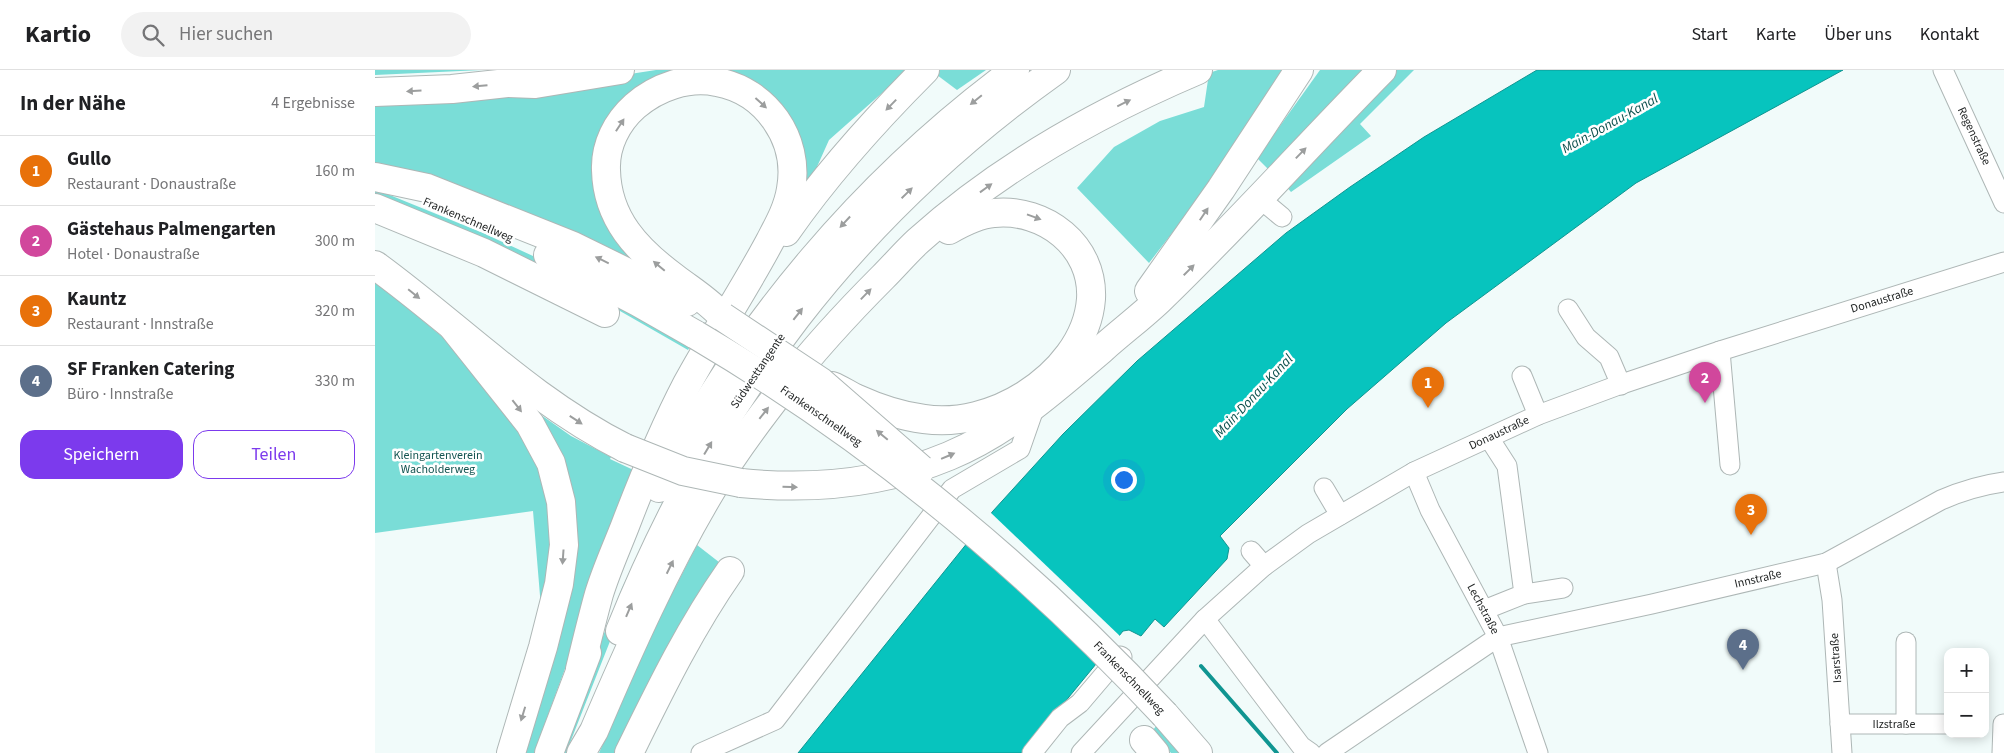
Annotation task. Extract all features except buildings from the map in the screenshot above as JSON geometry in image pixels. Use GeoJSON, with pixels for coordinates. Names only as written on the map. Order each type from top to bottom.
{"type":"FeatureCollection","features":[{"type":"Feature","properties":{"kind":"highway"},"geometry":{"type":"LineString","coordinates":[[507,83],[535,75],[566,70]]}},
{"type":"Feature","properties":{"kind":"highway"},"geometry":{"type":"LineString","coordinates":[[375,92],[507,83],[535,84],[620,70]]}},
{"type":"Feature","properties":{"kind":"highway"},"geometry":{"type":"LineString","coordinates":[[757,267],[777,245],[819,187],[870,126],[925,70]]}},
{"type":"Feature","properties":{"kind":"highway","name":"Südwesttangente"},"geometry":{"type":"LineString","coordinates":[[549,753],[612,590],[660,486],[707,404],[765,317],[827,241],[892,174],[967,108],[1015,70]]}},
{"type":"Feature","properties":{"kind":"highway","name":"Südwesttangente"},"geometry":{"type":"LineString","coordinates":[[573,753],[627,613],[677,505],[727,416],[787,327],[839,264],[917,184],[997,114],[1056,70]]}},
{"type":"Feature","properties":{"kind":"highway"},"geometry":{"type":"LineString","coordinates":[[581,753],[594,731],[672,563],[711,490],[744,439],[817,344],[917,242],[952,212],[1040,151],[1114,108],[1198,70]]}},
{"type":"Feature","properties":{"kind":"highway"},"geometry":{"type":"LineString","coordinates":[[1101,350],[1146,295],[1188,237],[1299,70]]}},
{"type":"Feature","properties":{"kind":"highway"},"geometry":{"type":"LineString","coordinates":[[375,265],[539,395],[587,427],[625,448],[683,471],[741,483],[784,487],[861,481],[903,472],[942,459],[970,446],[1004,427],[1063,384],[1157,301],[1382,70]]}},
{"type":"Feature","properties":{"kind":"highway"},"geometry":{"type":"LineString","coordinates":[[580,669],[599,592],[661,440],[697,367],[757,267],[785,214],[792,187],[791,155],[780,125],[756,99],[731,86],[716,82],[680,82],[667,86],[641,101],[624,117],[609,144],[606,161],[606,182],[611,207],[630,236],[710,318],[821,382],[880,408],[925,419],[960,419],[993,411],[1016,401],[1039,386],[1059,368],[1083,332],[1090,306],[1090,287],[1085,265],[1071,242],[1047,222],[1031,216],[1014,212],[988,213],[964,222],[895,264]]}},
{"type":"Feature","properties":{"kind":"highway","name":"Frankenschnellweg"},"geometry":{"type":"LineString","coordinates":[[375,178],[482,224],[562,262],[710,318],[731,356],[836,426],[951,514],[1001,557],[1102,650],[1165,714],[1198,753]]}},
{"type":"Feature","properties":{"kind":"highway","name":"Frankenschnellweg"},"geometry":{"type":"LineString","coordinates":[[375,208],[484,253],[605,313]]}},
{"type":"Feature","properties":{"kind":"highway"},"geometry":{"type":"LineString","coordinates":[[453,327],[530,424],[551,463],[561,502],[564,545],[559,584],[543,647],[511,753]]}},
{"type":"Feature","properties":{"kind":"highway"},"geometry":{"type":"LineString","coordinates":[[821,382],[925,472],[955,502],[1001,557]]}},
{"type":"Feature","properties":{"kind":"highway"},"geometry":{"type":"LineString","coordinates":[[629,753],[683,646],[730,571]]}},
{"type":"Feature","properties":{"kind":"street","name":"Regenstraße"},"geometry":{"type":"LineString","coordinates":[[1943,70],[2004,202]]}},
{"type":"Feature","properties":{"kind":"street"},"geometry":{"type":"LineString","coordinates":[[1258,197],[1282,217]]}},
{"type":"Feature","properties":{"kind":"street","name":"Donaustraße"},"geometry":{"type":"LineString","coordinates":[[1081,753],[1205,619],[1263,566],[1308,534],[1414,472],[1539,415],[1621,385],[1719,351],[2004,262]]}},
{"type":"Feature","properties":{"kind":"street"},"geometry":{"type":"LineString","coordinates":[[1568,309],[1586,337],[1609,357],[1621,385]]}},
{"type":"Feature","properties":{"kind":"street"},"geometry":{"type":"LineString","coordinates":[[1719,351],[1730,465]]}},
{"type":"Feature","properties":{"kind":"street"},"geometry":{"type":"LineString","coordinates":[[1522,376],[1539,415]]}},
{"type":"Feature","properties":{"kind":"street"},"geometry":{"type":"LineString","coordinates":[[701,753],[775,720],[952,489],[1020,449],[1035,406]]}},
{"type":"Feature","properties":{"kind":"street"},"geometry":{"type":"LineString","coordinates":[[1489,438],[1507,466],[1524,594]]}},
{"type":"Feature","properties":{"kind":"street","name":"Lechstraße"},"geometry":{"type":"LineString","coordinates":[[1414,472],[1430,510],[1498,637],[1538,753]]}},
{"type":"Feature","properties":{"kind":"street","name":"Innstraße"},"geometry":{"type":"LineString","coordinates":[[1498,637],[1652,604],[1826,563],[1941,500],[1960,492],[1989,484],[2004,484]]}},
{"type":"Feature","properties":{"kind":"street"},"geometry":{"type":"LineString","coordinates":[[1324,488],[1340,515]]}},
{"type":"Feature","properties":{"kind":"street"},"geometry":{"type":"LineString","coordinates":[[1251,551],[1263,566]]}},
{"type":"Feature","properties":{"kind":"street","name":"Isarstraße"},"geometry":{"type":"LineString","coordinates":[[1826,563],[1832,600],[1842,753]]}},
{"type":"Feature","properties":{"kind":"street"},"geometry":{"type":"LineString","coordinates":[[1484,610],[1524,594],[1563,588]]}},
{"type":"Feature","properties":{"kind":"street"},"geometry":{"type":"LineString","coordinates":[[1205,619],[1301,746],[1311,753]]}},
{"type":"Feature","properties":{"kind":"street"},"geometry":{"type":"LineString","coordinates":[[1327,753],[1498,637]]}},
{"type":"Feature","properties":{"kind":"street"},"geometry":{"type":"LineString","coordinates":[[1905,642],[1906,724]]}},
{"type":"Feature","properties":{"kind":"street"},"geometry":{"type":"LineString","coordinates":[[1032,753],[1060,718],[1080,703],[1120,656],[1147,681]]}},
{"type":"Feature","properties":{"kind":"street","name":"Ilzstraße"},"geometry":{"type":"LineString","coordinates":[[1840,724],[1944,724]]}},
{"type":"Feature","properties":{"kind":"street"},"geometry":{"type":"LineString","coordinates":[[1997,724],[2002,753]]}},
{"type":"Feature","properties":{"kind":"green space"},"geometry":{"type":"Polygon","coordinates":[[[375,70],[482,70],[375,75],[375,70]]]}},
{"type":"Feature","properties":{"kind":"green space"},"geometry":{"type":"Polygon","coordinates":[[[656,70],[908,70],[829,140],[799,207],[787,126],[693,75],[602,152],[659,272],[375,164],[375,100],[604,78],[656,70]]]}},
{"type":"Feature","properties":{"kind":"green space"},"geometry":{"type":"Polygon","coordinates":[[[936,70],[986,70],[957,90],[933,72],[936,70]]]}},
{"type":"Feature","properties":{"kind":"green space"},"geometry":{"type":"Polygon","coordinates":[[[1218,70],[1287,70],[1213,180],[1149,263],[1077,188],[1114,147],[1160,121],[1204,107],[1209,73],[1218,70]]]}},
{"type":"Feature","properties":{"kind":"green space"},"geometry":{"type":"Polygon","coordinates":[[[1320,70],[1371,70],[1272,173],[1257,158],[1320,70]]]}},
{"type":"Feature","properties":{"kind":"green space"},"geometry":{"type":"Polygon","coordinates":[[[1391,70],[1414,70],[1360,124],[1371,136],[1291,192],[1284,184],[1391,70]]]}},
{"type":"Feature","properties":{"kind":"green space"},"geometry":{"type":"Polygon","coordinates":[[[375,189],[483,233],[533,256],[693,342],[688,350],[620,311],[529,264],[375,199],[375,189]]]}},
{"type":"Feature","properties":{"kind":"green space","name":"Kleingartenverein Wacholderweg"},"geometry":{"type":"Polygon","coordinates":[[[375,281],[457,349],[507,402],[558,507],[543,632],[533,511],[375,533],[375,281]]]}},
{"type":"Feature","properties":{"kind":"green space"},"geometry":{"type":"Polygon","coordinates":[[[534,410],[571,436],[611,457],[610,459],[642,474],[573,647],[534,753],[518,753],[564,592],[534,410]]]}},
{"type":"Feature","properties":{"kind":"green space"},"geometry":{"type":"Polygon","coordinates":[[[671,484],[679,487],[629,593],[566,753],[557,753],[622,588],[671,484]]]}},
{"type":"Feature","properties":{"kind":"green space"},"geometry":{"type":"Polygon","coordinates":[[[697,545],[724,566],[622,753],[599,753],[652,632],[697,545]]]}},
{"type":"Feature","properties":{"kind":"green space"},"geometry":{"type":"Polygon","coordinates":[[[1158,724],[1184,753],[1171,753],[1152,731],[1158,724]]]}},
{"type":"Feature","properties":{"kind":"water","name":"Main-Donau-Kanal"},"geometry":{"type":"Polygon","coordinates":[[[1537,70],[1843,70],[1636,183],[1446,323],[1347,409],[1220,536],[1229,548],[1227,559],[1164,627],[1155,619],[1141,636],[1129,630],[1123,631],[1023,753],[798,753],[993,511],[1063,434],[1137,361],[1286,233],[1424,137],[1537,70]]]}},
{"type":"Feature","properties":{"kind":"pier"},"geometry":{"type":"Polygon","coordinates":[[[989,511],[1121,637],[1100,662],[967,538],[989,511]]]}},
{"type":"Feature","properties":{"kind":"waterway"},"geometry":{"type":"LineString","coordinates":[[1201,666],[1277,753]]}},
{"type":"Feature","properties":{"kind":"place","name":"Gästehaus Palmengarten"},"geometry":{"type":"Point","coordinates":[1705,403]}},
{"type":"Feature","properties":{"kind":"place","name":"Gullo"},"geometry":{"type":"Point","coordinates":[1428,408]}},
{"type":"Feature","properties":{"kind":"place","name":"Kauntz"},"geometry":{"type":"Point","coordinates":[1751,535]}},
{"type":"Feature","properties":{"kind":"place","name":"SF Franken Catering"},"geometry":{"type":"Point","coordinates":[1743,670]}}]}
